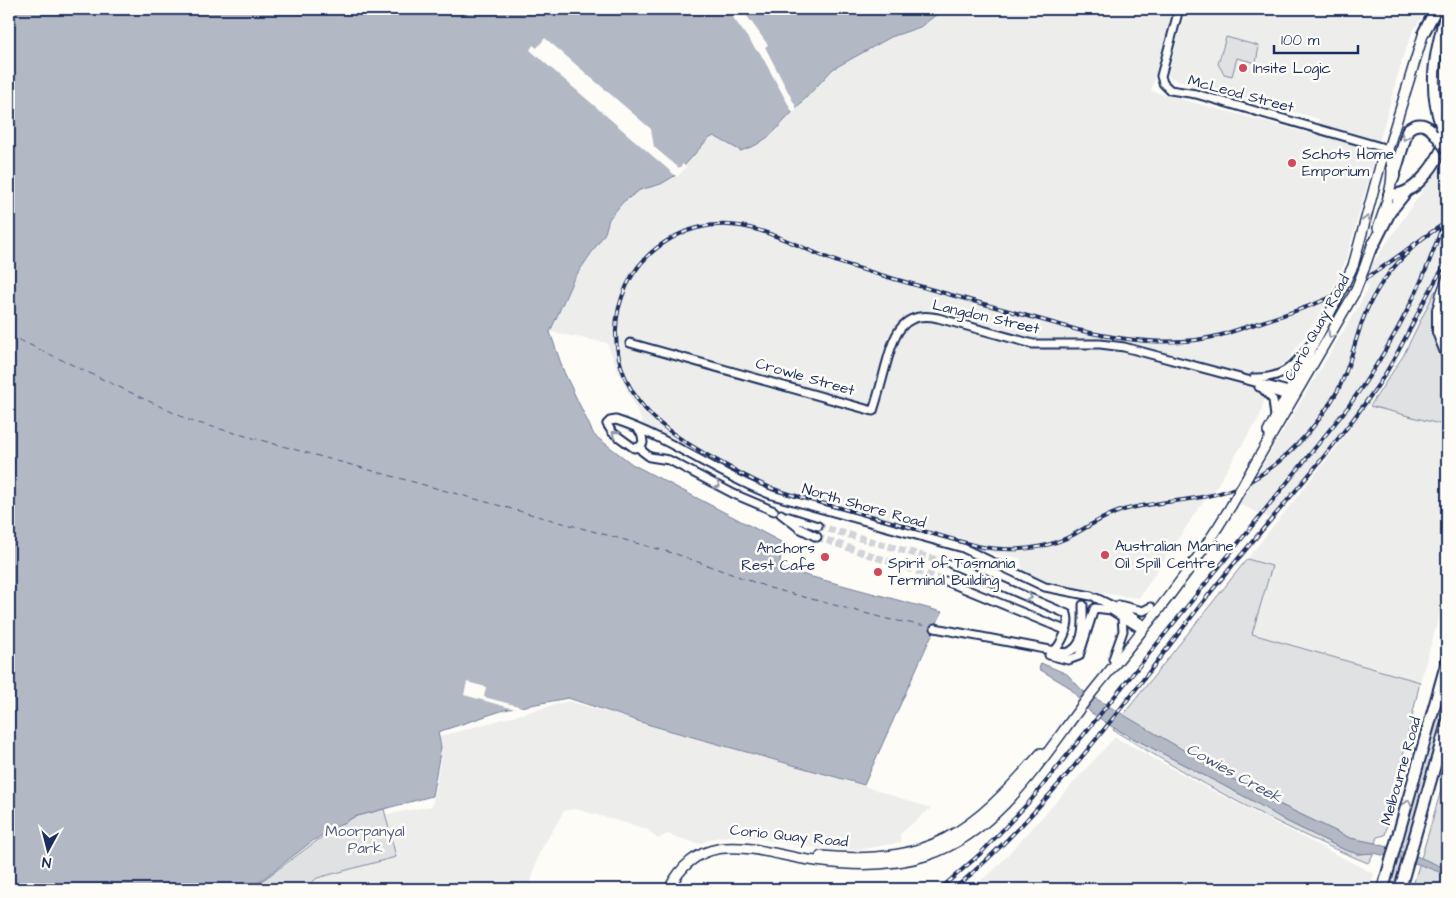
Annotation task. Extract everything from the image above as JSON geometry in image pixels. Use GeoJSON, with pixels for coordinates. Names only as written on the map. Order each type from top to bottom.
{"type":"FeatureCollection","features":[{"type":"Feature","properties":{"kind":"highway"},"geometry":{"type":"LineString","coordinates":[[1424,32],[1436,9]]}},
{"type":"Feature","properties":{"kind":"highway"},"geometry":{"type":"LineString","coordinates":[[1447,9],[1435,53],[1432,76],[1434,99],[1447,150]]}},
{"type":"Feature","properties":{"kind":"highway"},"geometry":{"type":"LineString","coordinates":[[1447,58],[1445,71],[1447,101]]}},
{"type":"Feature","properties":{"kind":"highway"},"geometry":{"type":"LineString","coordinates":[[1393,179],[1408,129],[1416,124],[1424,124],[1444,137]]}},
{"type":"Feature","properties":{"kind":"highway"},"geometry":{"type":"LineString","coordinates":[[1372,248],[1390,212],[1436,161],[1444,137]]}},
{"type":"Feature","properties":{"kind":"highway"},"geometry":{"type":"LineString","coordinates":[[1389,194],[1398,194],[1410,188]]}},
{"type":"Feature","properties":{"kind":"highway"},"geometry":{"type":"LineString","coordinates":[[1438,309],[1442,331],[1447,340]]}},
{"type":"Feature","properties":{"kind":"highway"},"geometry":{"type":"LineString","coordinates":[[1438,309],[1437,326],[1447,355]]}},
{"type":"Feature","properties":{"kind":"highway","name":"Melbourne Road"},"geometry":{"type":"LineString","coordinates":[[1383,889],[1447,661]]}},
{"type":"Feature","properties":{"kind":"highway","name":"Melbourne Road"},"geometry":{"type":"LineString","coordinates":[[1400,889],[1447,723]]}},
{"type":"Feature","properties":{"kind":"main road","name":"Corio Quay Road"},"geometry":{"type":"LineString","coordinates":[[669,889],[678,874],[688,863],[708,851],[726,847],[743,847],[803,859],[842,863],[891,863],[925,852],[971,833],[1001,806],[1028,777],[1142,626],[1202,551],[1252,469],[1291,394],[1353,266],[1382,159],[1388,149],[1424,32]]}},
{"type":"Feature","properties":{"kind":"main road","name":"Corio Quay Road"},"geometry":{"type":"LineString","coordinates":[[1252,469],[1275,417],[1354,292],[1364,269],[1393,179],[1393,163],[1388,149]]}},
{"type":"Feature","properties":{"kind":"main road"},"geometry":{"type":"LineString","coordinates":[[1374,190],[1389,194]]}},
{"type":"Feature","properties":{"kind":"main road"},"geometry":{"type":"LineString","coordinates":[[1438,309],[1440,295],[1447,279]]}},
{"type":"Feature","properties":{"kind":"main road","name":"Corio Quay Road"},"geometry":{"type":"LineString","coordinates":[[1095,689],[1113,659],[1142,626],[1151,607],[1223,519]]}},
{"type":"Feature","properties":{"kind":"main road","name":"Corio Quay Road"},"geometry":{"type":"LineString","coordinates":[[664,889],[672,874],[684,860],[705,848],[727,842],[744,842],[804,854],[836,856],[886,856],[925,852]]}},
{"type":"Feature","properties":{"kind":"street","name":"McLeod Street"},"geometry":{"type":"LineString","coordinates":[[1179,9],[1161,71],[1163,84],[1170,90],[1196,94],[1388,149]]}},
{"type":"Feature","properties":{"kind":"street","name":"Langdon Street"},"geometry":{"type":"LineString","coordinates":[[912,319],[933,317],[1033,344],[1100,344],[1124,347],[1291,394]]}},
{"type":"Feature","properties":{"kind":"street","name":"Crowle Street"},"geometry":{"type":"LineString","coordinates":[[630,342],[873,410],[896,335],[903,325],[912,319]]}},
{"type":"Feature","properties":{"kind":"street"},"geometry":{"type":"LineString","coordinates":[[1239,379],[1271,378],[1283,374],[1300,359],[1324,325]]}},
{"type":"Feature","properties":{"kind":"street","name":"Langdon Street"},"geometry":{"type":"LineString","coordinates":[[1239,379],[1262,388],[1291,394]]}},
{"type":"Feature","properties":{"kind":"street"},"geometry":{"type":"LineString","coordinates":[[1262,388],[1273,400],[1275,417]]}},
{"type":"Feature","properties":{"kind":"street","name":"North Shore Road"},"geometry":{"type":"LineString","coordinates":[[641,445],[632,448],[611,431],[607,424],[615,420],[665,440],[765,492],[963,548],[1042,586],[1093,597],[1142,611],[1151,607]]}},
{"type":"Feature","properties":{"kind":"street"},"geometry":{"type":"LineString","coordinates":[[639,431],[643,437],[642,451],[649,456],[669,460],[734,494],[774,511]]}},
{"type":"Feature","properties":{"kind":"street"},"geometry":{"type":"LineString","coordinates":[[641,445],[650,439],[665,440]]}},
{"type":"Feature","properties":{"kind":"street"},"geometry":{"type":"LineString","coordinates":[[816,537],[799,528],[781,514],[818,526]]}},
{"type":"Feature","properties":{"kind":"street"},"geometry":{"type":"LineString","coordinates":[[952,564],[1067,614],[1065,630],[1053,653]]}},
{"type":"Feature","properties":{"kind":"street"},"geometry":{"type":"LineString","coordinates":[[946,581],[1065,630]]}},
{"type":"Feature","properties":{"kind":"street","name":"North Shore Road"},"geometry":{"type":"LineString","coordinates":[[1059,591],[1087,608],[1110,609],[1142,626]]}},
{"type":"Feature","properties":{"kind":"street"},"geometry":{"type":"LineString","coordinates":[[935,628],[1023,645],[1053,653],[1068,660],[1081,654],[1094,609],[1098,604],[1093,597],[1084,598],[1082,604],[1082,629],[1077,646],[1068,653],[1053,653]]}},
{"type":"Feature","properties":{"kind":"street","name":"North Shore Road"},"geometry":{"type":"LineString","coordinates":[[1107,602],[1142,626]]}},
{"type":"Feature","properties":{"kind":"street"},"geometry":{"type":"LineString","coordinates":[[1113,659],[1124,629],[1122,617]]}},
{"type":"Feature","properties":{"kind":"shaded area"},"geometry":{"type":"Polygon","coordinates":[[[9,9],[944,9],[920,27],[891,37],[833,69],[771,135],[756,145],[741,151],[714,136],[708,139],[676,175],[661,184],[640,190],[623,202],[609,219],[605,233],[573,280],[550,332],[564,372],[594,435],[632,464],[783,543],[779,568],[942,612],[864,785],[650,725],[568,698],[504,710],[438,732],[441,747],[432,796],[354,817],[314,840],[250,889],[9,889],[9,9]]]}},
{"type":"Feature","properties":{"kind":"shaded area"},"geometry":{"type":"Polygon","coordinates":[[[944,9],[1174,9],[1151,91],[1315,135],[1319,119],[1170,78],[1168,73],[1186,9],[1428,9],[1413,31],[1403,57],[1346,260],[1324,308],[1288,360],[1270,376],[1260,416],[1215,489],[1200,506],[1139,598],[1075,590],[1048,582],[1023,571],[1020,558],[979,550],[759,486],[644,426],[607,343],[550,332],[573,280],[604,233],[609,219],[623,202],[640,190],[676,175],[708,139],[714,136],[741,151],[756,145],[771,135],[833,69],[891,37],[920,27],[944,9]]]}},
{"type":"Feature","properties":{"kind":"shaded area"},"geometry":{"type":"Polygon","coordinates":[[[1447,150],[1447,266],[1396,362],[1364,413],[1370,406],[1447,426],[1447,590],[1420,682],[1251,634],[1271,566],[1247,559],[1353,427],[1274,520],[1239,504],[1359,305],[1369,286],[1363,283],[1373,263],[1443,161],[1447,150]]]}},
{"type":"Feature","properties":{"kind":"shaded area","name":"Cowies Creek"},"geometry":{"type":"Polygon","coordinates":[[[1041,663],[1067,674],[1083,691],[1260,795],[1350,838],[1375,843],[1419,857],[1447,869],[1447,875],[1418,864],[1374,853],[1358,854],[1345,850],[1286,821],[1253,801],[1114,728],[1090,712],[1069,687],[1039,669],[1041,663]]]}},
{"type":"Feature","properties":{"kind":"shaded area"},"geometry":{"type":"Polygon","coordinates":[[[568,701],[864,786],[931,808],[900,834],[901,842],[859,850],[815,848],[737,835],[714,838],[699,844],[667,834],[658,839],[647,829],[575,809],[564,811],[539,853],[529,889],[305,889],[317,878],[390,858],[393,838],[383,815],[432,806],[442,752],[438,737],[568,701]]]}},
{"type":"Feature","properties":{"kind":"shaded area"},"geometry":{"type":"Polygon","coordinates":[[[1115,737],[1209,789],[1374,874],[1370,889],[970,889],[994,870],[1115,737]]]}},
{"type":"Feature","properties":{"kind":"green space"},"geometry":{"type":"Polygon","coordinates":[[[1226,37],[1259,46],[1256,63],[1237,58],[1232,76],[1224,74],[1218,64],[1226,37]]]}},
{"type":"Feature","properties":{"kind":"green space"},"geometry":{"type":"Polygon","coordinates":[[[1447,285],[1447,426],[1370,406],[1403,356],[1435,291],[1445,288],[1447,285]]]}},
{"type":"Feature","properties":{"kind":"green space"},"geometry":{"type":"Polygon","coordinates":[[[1247,559],[1272,566],[1252,634],[1420,682],[1385,835],[1377,837],[1375,843],[1350,838],[1260,795],[1123,715],[1247,559]]]}},
{"type":"Feature","properties":{"kind":"green space"},"geometry":{"type":"Polygon","coordinates":[[[1447,680],[1447,703],[1395,889],[1387,889],[1447,680]]]}},
{"type":"Feature","properties":{"kind":"green space"},"geometry":{"type":"Polygon","coordinates":[[[1114,728],[1253,801],[1286,821],[1345,850],[1358,854],[1374,853],[1368,863],[1302,834],[1206,785],[1113,730],[1114,728]]]}},
{"type":"Feature","properties":{"kind":"green space"},"geometry":{"type":"Polygon","coordinates":[[[1447,770],[1447,889],[1412,889],[1447,770]]]}},
{"type":"Feature","properties":{"kind":"green space","name":"Moorpanyal Park"},"geometry":{"type":"Polygon","coordinates":[[[384,809],[396,857],[317,878],[305,889],[251,889],[333,829],[354,817],[384,809]]]}},
{"type":"Feature","properties":{"kind":"pier"},"geometry":{"type":"Polygon","coordinates":[[[727,9],[742,9],[768,45],[765,47],[797,109],[793,113],[759,51],[757,51],[727,9]]]}},
{"type":"Feature","properties":{"kind":"pier"},"geometry":{"type":"Polygon","coordinates":[[[545,38],[651,129],[654,147],[679,168],[683,164],[686,167],[677,177],[530,50],[533,45],[537,48],[545,38]]]}},
{"type":"Feature","properties":{"kind":"pier"},"geometry":{"type":"Polygon","coordinates":[[[467,682],[486,687],[484,697],[526,708],[518,710],[464,695],[467,682]]]}},
{"type":"Feature","properties":{"kind":"ferry route"},"geometry":{"type":"LineString","coordinates":[[9,335],[191,421],[676,554],[770,588],[887,619],[932,627]]}},
{"type":"Feature","properties":{"kind":"tunnel"},"geometry":{"type":"LineString","coordinates":[[818,526],[951,564]]}},
{"type":"Feature","properties":{"kind":"tunnel"},"geometry":{"type":"LineString","coordinates":[[817,537],[946,581]]}},
{"type":"Feature","properties":{"kind":"railway"},"geometry":{"type":"LineString","coordinates":[[940,889],[980,854],[1031,800],[1348,407],[1379,361],[1406,313],[1429,263],[1447,210]]}},
{"type":"Feature","properties":{"kind":"railway"},"geometry":{"type":"LineString","coordinates":[[1424,237],[1414,246],[1405,255],[1387,275],[1373,297],[1338,390],[1320,418],[1297,445],[1270,468],[1242,485],[1227,491],[1120,511],[1061,540],[1026,549],[977,546],[795,496],[751,479],[702,452],[656,420],[633,393],[625,377],[617,349],[616,330],[620,303],[634,273],[642,262],[664,243],[689,230],[703,227],[734,225],[750,228],[782,238],[844,264],[1078,330],[1133,340],[1170,342],[1189,341],[1225,334],[1333,296],[1373,273],[1422,239],[1434,230],[1447,222]]}},
{"type":"Feature","properties":{"kind":"railway"},"geometry":{"type":"LineString","coordinates":[[954,889],[991,856],[1026,820],[1092,745],[1214,588],[1338,439],[1386,373],[1428,293],[1447,262]]}},
{"type":"Feature","properties":{"kind":"place","name":"Insite Logic"},"geometry":{"type":"Point","coordinates":[1243,68]}},
{"type":"Feature","properties":{"kind":"place","name":"Schots Home Emporium"},"geometry":{"type":"Point","coordinates":[1292,163]}},
{"type":"Feature","properties":{"kind":"place","name":"Australian Marine Oil Spill Centre"},"geometry":{"type":"Point","coordinates":[1105,555]}},
{"type":"Feature","properties":{"kind":"place","name":"Anchors Rest Cafe"},"geometry":{"type":"Point","coordinates":[825,557]}},
{"type":"Feature","properties":{"kind":"place","name":"Spirit of Tasmania Terminal Building"},"geometry":{"type":"Point","coordinates":[878,572]}}]}
